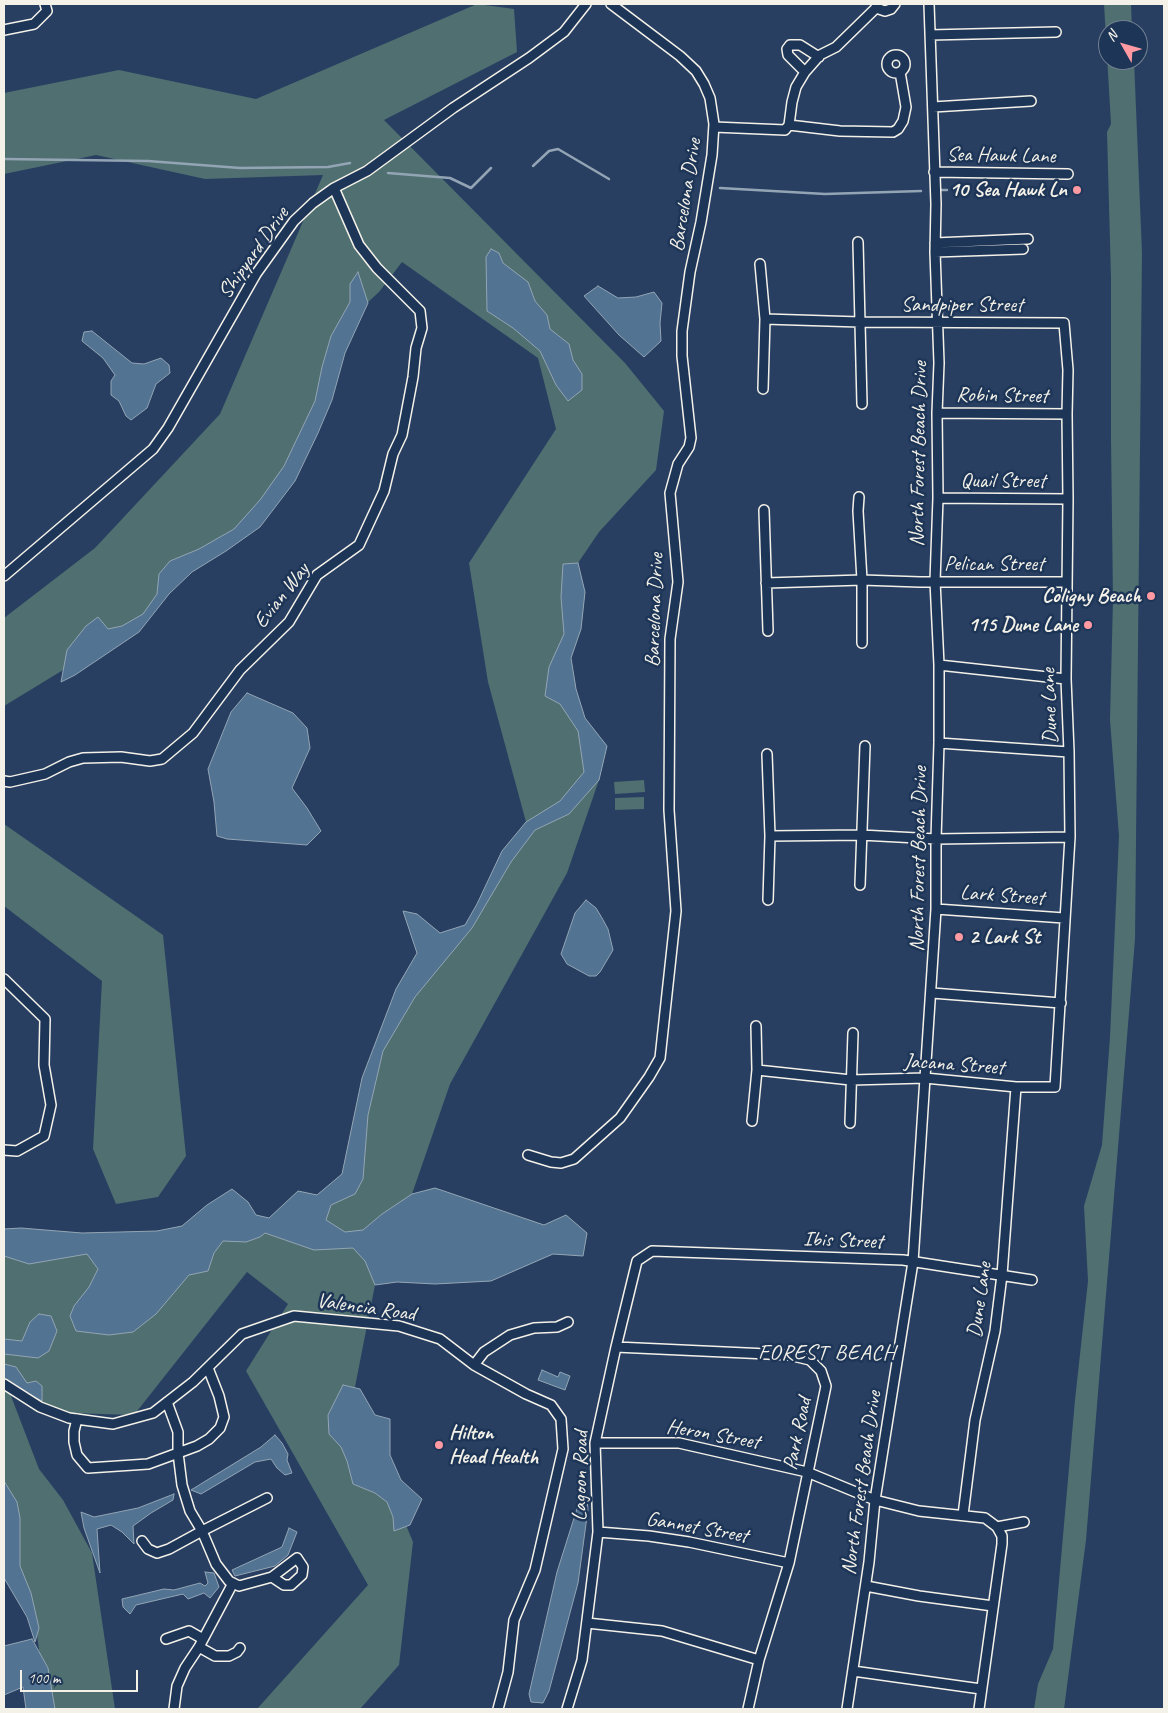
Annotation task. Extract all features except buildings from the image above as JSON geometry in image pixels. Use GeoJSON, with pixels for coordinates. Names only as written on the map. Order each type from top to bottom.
{"type":"FeatureCollection","features":[{"type":"Feature","properties":{"kind":"street"},"geometry":{"type":"LineString","coordinates":[[4,30],[34,24],[47,11],[45,4]]}},
{"type":"Feature","properties":{"kind":"street","name":"Shipyard Drive"},"geometry":{"type":"LineString","coordinates":[[4,576],[153,449],[168,428],[256,274],[294,221],[313,203],[334,188],[367,170],[564,32],[586,4]]}},
{"type":"Feature","properties":{"kind":"street","name":"Barcelona Drive"},"geometry":{"type":"LineString","coordinates":[[528,1155],[561,1163],[574,1159],[620,1118],[636,1098],[660,1058],[676,911],[669,810],[670,639],[678,582],[670,493],[678,464],[689,447],[691,438],[682,356],[682,331],[690,272],[712,156],[714,127],[710,98],[696,71],[680,56],[611,4]]}},
{"type":"Feature","properties":{"kind":"street"},"geometry":{"type":"LineString","coordinates":[[714,127],[785,130],[789,125],[796,87],[805,72],[819,57],[836,47],[877,5],[885,11],[891,9],[895,4]]}},
{"type":"Feature","properties":{"kind":"street","name":"North Forest Beach Drive"},"geometry":{"type":"LineString","coordinates":[[847,1709],[866,1586],[875,1500],[912,1262],[932,993],[936,909],[939,743],[935,581],[939,362],[929,4]]}},
{"type":"Feature","properties":{"kind":"street"},"geometry":{"type":"LineString","coordinates":[[930,35],[1056,32]]}},
{"type":"Feature","properties":{"kind":"street"},"geometry":{"type":"LineString","coordinates":[[805,72],[788,55],[787,49],[790,45],[800,45],[819,57]]}},
{"type":"Feature","properties":{"kind":"street"},"geometry":{"type":"LineString","coordinates":[[789,125],[840,131],[893,132],[898,130],[903,122],[906,107],[900,72]]}},
{"type":"Feature","properties":{"kind":"street"},"geometry":{"type":"LineString","coordinates":[[933,107],[1031,101]]}},
{"type":"Feature","properties":{"kind":"street","name":"Sea Hawk Lane"},"geometry":{"type":"LineString","coordinates":[[934,172],[1068,174]]}},
{"type":"Feature","properties":{"kind":"street","name":"Evian Way"},"geometry":{"type":"LineString","coordinates":[[4,781],[10,782],[45,774],[69,762],[83,758],[120,757],[150,761],[162,759],[193,733],[240,670],[289,622],[317,575],[360,545],[384,491],[393,454],[402,435],[413,377],[416,348],[422,328],[420,311],[376,268],[359,245],[334,188]]}},
{"type":"Feature","properties":{"kind":"street"},"geometry":{"type":"LineString","coordinates":[[935,248],[1028,239]]}},
{"type":"Feature","properties":{"kind":"street"},"geometry":{"type":"LineString","coordinates":[[858,242],[862,404]]}},
{"type":"Feature","properties":{"kind":"street"},"geometry":{"type":"LineString","coordinates":[[935,248],[1023,249]]}},
{"type":"Feature","properties":{"kind":"street"},"geometry":{"type":"LineString","coordinates":[[760,264],[765,319],[763,389]]}},
{"type":"Feature","properties":{"kind":"street","name":"Sandpiper Street"},"geometry":{"type":"LineString","coordinates":[[765,319],[860,322],[1064,323]]}},
{"type":"Feature","properties":{"kind":"street","name":"Dune Lane"},"geometry":{"type":"LineString","coordinates":[[1055,1087],[1070,837],[1070,752],[1066,678],[1068,499],[1066,414],[1068,370],[1064,323]]}},
{"type":"Feature","properties":{"kind":"street","name":"Robin Street"},"geometry":{"type":"LineString","coordinates":[[937,413],[1066,414]]}},
{"type":"Feature","properties":{"kind":"street"},"geometry":{"type":"LineString","coordinates":[[859,497],[862,643]]}},
{"type":"Feature","properties":{"kind":"street","name":"Quail Street"},"geometry":{"type":"LineString","coordinates":[[938,498],[1068,499]]}},
{"type":"Feature","properties":{"kind":"street"},"geometry":{"type":"LineString","coordinates":[[764,510],[768,632]]}},
{"type":"Feature","properties":{"kind":"street","name":"Pelican Street"},"geometry":{"type":"LineString","coordinates":[[766,583],[862,580],[1066,582]]}},
{"type":"Feature","properties":{"kind":"street"},"geometry":{"type":"LineString","coordinates":[[938,664],[1066,678]]}},
{"type":"Feature","properties":{"kind":"street"},"geometry":{"type":"LineString","coordinates":[[939,743],[1070,752]]}},
{"type":"Feature","properties":{"kind":"street"},"geometry":{"type":"LineString","coordinates":[[860,885],[865,746]]}},
{"type":"Feature","properties":{"kind":"street"},"geometry":{"type":"LineString","coordinates":[[767,754],[770,836],[768,900]]}},
{"type":"Feature","properties":{"kind":"street"},"geometry":{"type":"LineString","coordinates":[[770,836],[861,835],[936,839],[1070,837]]}},
{"type":"Feature","properties":{"kind":"street","name":"Lark Street"},"geometry":{"type":"LineString","coordinates":[[936,909],[1064,918]]}},
{"type":"Feature","properties":{"kind":"street"},"geometry":{"type":"LineString","coordinates":[[4,979],[45,1019],[44,1065],[51,1105],[44,1136],[17,1151],[4,1150]]}},
{"type":"Feature","properties":{"kind":"street"},"geometry":{"type":"LineString","coordinates":[[932,993],[1061,1003]]}},
{"type":"Feature","properties":{"kind":"street"},"geometry":{"type":"LineString","coordinates":[[752,1121],[757,1070],[756,1026]]}},
{"type":"Feature","properties":{"kind":"street"},"geometry":{"type":"LineString","coordinates":[[850,1124],[853,1033]]}},
{"type":"Feature","properties":{"kind":"street","name":"Jacana Street"},"geometry":{"type":"LineString","coordinates":[[757,1070],[851,1080],[925,1078],[1016,1087],[1055,1087]]}},
{"type":"Feature","properties":{"kind":"street","name":"Dune Lane"},"geometry":{"type":"LineString","coordinates":[[963,1515],[975,1420],[995,1331],[1002,1275],[1016,1087]]}},
{"type":"Feature","properties":{"kind":"street","name":"Ibis Street"},"geometry":{"type":"LineString","coordinates":[[652,1251],[912,1262],[1032,1280]]}},
{"type":"Feature","properties":{"kind":"street","name":"Lagoon Road"},"geometry":{"type":"LineString","coordinates":[[567,1709],[582,1660],[598,1532],[595,1443],[616,1347],[638,1261],[652,1251]]}},
{"type":"Feature","properties":{"kind":"street","name":"Valencia Road"},"geometry":{"type":"LineString","coordinates":[[4,1384],[40,1408],[69,1418],[113,1424],[153,1413],[194,1382],[242,1334],[294,1316],[399,1326],[440,1339],[474,1366],[526,1394],[552,1405],[561,1418],[563,1449],[535,1570],[514,1620],[508,1672],[498,1709]]}},
{"type":"Feature","properties":{"kind":"street"},"geometry":{"type":"LineString","coordinates":[[474,1366],[484,1352],[510,1335],[534,1328],[557,1327],[568,1322]]}},
{"type":"Feature","properties":{"kind":"street","name":"Park Road"},"geometry":{"type":"LineString","coordinates":[[616,1347],[788,1355],[810,1360],[821,1371],[826,1386],[789,1563],[759,1660],[748,1709]]}},
{"type":"Feature","properties":{"kind":"street"},"geometry":{"type":"LineString","coordinates":[[77,1419],[74,1442],[77,1455],[88,1468],[148,1464],[197,1446],[220,1428],[224,1417],[220,1396],[208,1368]]}},
{"type":"Feature","properties":{"kind":"street"},"geometry":{"type":"LineString","coordinates":[[167,1402],[178,1432],[178,1452],[182,1485],[190,1511],[202,1531],[216,1564],[228,1581],[239,1586],[272,1577]]}},
{"type":"Feature","properties":{"kind":"street","name":"Heron Street"},"geometry":{"type":"LineString","coordinates":[[595,1443],[679,1443],[807,1472],[875,1500],[919,1511],[985,1518],[997,1527]]}},
{"type":"Feature","properties":{"kind":"street"},"geometry":{"type":"LineString","coordinates":[[142,1541],[148,1549],[157,1553],[169,1549],[267,1498]]}},
{"type":"Feature","properties":{"kind":"street"},"geometry":{"type":"LineString","coordinates":[[978,1709],[1002,1544],[1002,1536],[997,1527],[1024,1522]]}},
{"type":"Feature","properties":{"kind":"street","name":"Gannet Street"},"geometry":{"type":"LineString","coordinates":[[598,1532],[650,1536],[689,1542],[789,1563]]}},
{"type":"Feature","properties":{"kind":"street"},"geometry":{"type":"LineString","coordinates":[[174,1709],[177,1686],[185,1668],[201,1643],[232,1583]]}},
{"type":"Feature","properties":{"kind":"street"},"geometry":{"type":"LineString","coordinates":[[866,1586],[919,1596],[993,1606]]}},
{"type":"Feature","properties":{"kind":"street"},"geometry":{"type":"LineString","coordinates":[[587,1623],[662,1630],[759,1660]]}},
{"type":"Feature","properties":{"kind":"street"},"geometry":{"type":"LineString","coordinates":[[166,1639],[189,1631],[215,1656],[228,1656],[237,1652],[240,1648]]}},
{"type":"Feature","properties":{"kind":"street"},"geometry":{"type":"LineString","coordinates":[[853,1671],[981,1689]]}},
{"type":"Feature","properties":{"kind":"green space"},"geometry":{"type":"Polygon","coordinates":[[[477,4],[514,9],[517,52],[384,120],[625,363],[664,411],[656,470],[599,532],[578,563],[585,592],[581,629],[571,658],[576,689],[585,718],[607,746],[599,780],[567,873],[450,1084],[412,1194],[435,1188],[544,1225],[566,1215],[587,1233],[583,1256],[553,1254],[491,1281],[435,1284],[397,1282],[375,1285],[353,1397],[413,1542],[399,1665],[360,1709],[257,1709],[368,1585],[246,1371],[288,1304],[247,1272],[134,1415],[68,1413],[11,1396],[39,1469],[63,1500],[92,1553],[115,1709],[47,1709],[33,1605],[13,1562],[4,1494],[4,1229],[21,1228],[82,1233],[157,1231],[182,1226],[207,1205],[232,1189],[248,1202],[256,1215],[269,1218],[298,1191],[317,1195],[342,1174],[362,1078],[396,989],[417,953],[403,911],[417,914],[440,933],[465,925],[502,851],[526,822],[488,682],[469,563],[556,429],[538,358],[402,262],[379,292],[352,317],[303,460],[250,528],[170,581],[147,619],[4,706],[4,618],[95,548],[220,414],[323,175],[205,179],[96,155],[4,174],[4,93],[119,70],[256,99],[477,4]]]}},
{"type":"Feature","properties":{"kind":"green space"},"geometry":{"type":"Polygon","coordinates":[[[1104,4],[1131,4],[1132,20],[1105,20],[1104,4]]]}},
{"type":"Feature","properties":{"kind":"green space"},"geometry":{"type":"Polygon","coordinates":[[[1108,70],[1134,70],[1142,253],[1135,939],[1086,1540],[1064,1709],[1034,1709],[1038,1684],[1053,1649],[1075,1400],[1088,1281],[1084,1206],[1102,1145],[1110,1037],[1119,836],[1110,720],[1113,599],[1111,278],[1107,132],[1111,124],[1108,70]]]}},
{"type":"Feature","properties":{"kind":"green space"},"geometry":{"type":"Polygon","coordinates":[[[644,780],[645,792],[615,794],[614,782],[644,780]]]}},
{"type":"Feature","properties":{"kind":"green space"},"geometry":{"type":"Polygon","coordinates":[[[644,797],[644,809],[615,810],[615,798],[644,797]]]}},
{"type":"Feature","properties":{"kind":"green space"},"geometry":{"type":"Polygon","coordinates":[[[4,824],[163,935],[186,1156],[158,1197],[116,1204],[93,1149],[102,981],[4,906],[4,824]]]}},
{"type":"Feature","properties":{"kind":"water"},"geometry":{"type":"Polygon","coordinates":[[[491,249],[499,253],[503,263],[528,282],[535,301],[547,315],[550,329],[569,344],[573,360],[582,374],[582,390],[568,401],[556,385],[540,351],[513,328],[487,311],[486,257],[491,249]]]}},
{"type":"Feature","properties":{"kind":"water"},"geometry":{"type":"Polygon","coordinates":[[[358,272],[368,303],[345,353],[332,400],[295,481],[260,527],[192,572],[169,594],[139,632],[75,675],[61,682],[67,650],[86,626],[98,617],[108,629],[122,626],[143,614],[157,594],[159,574],[170,561],[199,549],[234,529],[260,500],[284,466],[315,401],[331,336],[350,302],[350,284],[358,272]]]}},
{"type":"Feature","properties":{"kind":"water"},"geometry":{"type":"Polygon","coordinates":[[[598,286],[618,298],[636,297],[654,292],[662,303],[661,341],[644,357],[619,335],[584,296],[598,286]]]}},
{"type":"Feature","properties":{"kind":"water"},"geometry":{"type":"Polygon","coordinates":[[[92,331],[132,363],[144,364],[161,358],[169,365],[170,373],[156,384],[147,408],[131,420],[126,416],[119,401],[111,395],[111,381],[115,375],[103,358],[82,341],[84,332],[92,331]]]}},
{"type":"Feature","properties":{"kind":"water"},"geometry":{"type":"Polygon","coordinates":[[[578,563],[585,592],[581,629],[571,658],[576,689],[585,718],[607,746],[599,780],[569,814],[535,830],[511,862],[472,928],[415,997],[383,1051],[368,1115],[363,1179],[355,1194],[331,1205],[326,1220],[345,1232],[363,1230],[382,1214],[412,1194],[435,1188],[544,1225],[566,1215],[587,1233],[583,1256],[553,1254],[491,1281],[435,1284],[397,1282],[375,1285],[365,1261],[353,1248],[314,1250],[265,1233],[246,1242],[223,1241],[214,1253],[208,1271],[189,1275],[156,1314],[133,1332],[109,1335],[76,1331],[70,1316],[74,1306],[89,1287],[98,1269],[87,1254],[29,1264],[4,1256],[4,1229],[21,1228],[82,1233],[157,1231],[182,1226],[207,1205],[232,1189],[248,1202],[256,1215],[269,1218],[298,1191],[317,1195],[342,1174],[362,1078],[396,989],[417,953],[403,911],[417,914],[440,933],[465,925],[502,851],[526,822],[560,801],[584,772],[578,731],[560,704],[545,696],[549,667],[564,634],[561,597],[563,564],[578,563]]]}},
{"type":"Feature","properties":{"kind":"water"},"geometry":{"type":"Polygon","coordinates":[[[247,693],[293,713],[307,728],[310,748],[292,788],[321,831],[307,845],[227,839],[217,836],[214,802],[208,769],[231,712],[247,693]]]}},
{"type":"Feature","properties":{"kind":"water"},"geometry":{"type":"Polygon","coordinates":[[[586,900],[596,908],[608,929],[613,950],[596,976],[589,976],[567,964],[561,954],[575,913],[586,900]]]}},
{"type":"Feature","properties":{"kind":"water"},"geometry":{"type":"Polygon","coordinates":[[[39,1314],[51,1316],[57,1331],[49,1351],[38,1358],[4,1354],[4,1339],[22,1341],[30,1322],[39,1314]]]}},
{"type":"Feature","properties":{"kind":"water"},"geometry":{"type":"Polygon","coordinates":[[[4,1364],[16,1367],[27,1383],[36,1381],[42,1386],[42,1401],[4,1380],[4,1364]]]}},
{"type":"Feature","properties":{"kind":"water"},"geometry":{"type":"Polygon","coordinates":[[[542,1370],[558,1377],[560,1372],[570,1376],[565,1390],[538,1380],[542,1370]]]}},
{"type":"Feature","properties":{"kind":"water"},"geometry":{"type":"Polygon","coordinates":[[[343,1385],[360,1389],[375,1415],[390,1419],[390,1455],[401,1480],[422,1499],[410,1525],[394,1531],[393,1517],[387,1502],[375,1493],[353,1484],[341,1447],[329,1434],[328,1415],[343,1385]]]}},
{"type":"Feature","properties":{"kind":"water"},"geometry":{"type":"Polygon","coordinates":[[[275,1435],[288,1454],[287,1460],[292,1473],[285,1475],[271,1459],[255,1462],[201,1494],[191,1490],[261,1447],[275,1435]]]}},
{"type":"Feature","properties":{"kind":"water"},"geometry":{"type":"Polygon","coordinates":[[[4,1481],[17,1502],[20,1518],[20,1566],[31,1593],[39,1628],[35,1642],[27,1617],[4,1578],[4,1481]]]}},
{"type":"Feature","properties":{"kind":"water"},"geometry":{"type":"Polygon","coordinates":[[[174,1494],[173,1500],[133,1526],[134,1544],[122,1532],[111,1525],[97,1529],[100,1573],[84,1528],[81,1512],[94,1517],[138,1508],[174,1494]]]}},
{"type":"Feature","properties":{"kind":"water"},"geometry":{"type":"Polygon","coordinates":[[[581,1496],[587,1500],[588,1509],[578,1583],[549,1691],[543,1703],[531,1702],[529,1694],[557,1572],[581,1496]]]}},
{"type":"Feature","properties":{"kind":"water"},"geometry":{"type":"Polygon","coordinates":[[[289,1528],[297,1532],[288,1555],[275,1566],[235,1576],[232,1570],[282,1547],[289,1528]]]}},
{"type":"Feature","properties":{"kind":"water"},"geometry":{"type":"Polygon","coordinates":[[[205,1572],[214,1573],[219,1587],[210,1598],[204,1593],[188,1599],[183,1594],[136,1605],[130,1614],[123,1607],[122,1599],[164,1589],[174,1590],[200,1583],[205,1586],[208,1583],[205,1572]]]}},
{"type":"Feature","properties":{"kind":"water"},"geometry":{"type":"Polygon","coordinates":[[[32,1639],[48,1668],[55,1709],[26,1709],[23,1687],[4,1695],[4,1646],[32,1639]]]}},
{"type":"Feature","properties":{"kind":"waterway"},"geometry":{"type":"LineString","coordinates":[[533,166],[549,151],[558,149],[609,179]]}},
{"type":"Feature","properties":{"kind":"waterway"},"geometry":{"type":"LineString","coordinates":[[4,159],[148,161],[240,168],[328,167],[350,163]]}},
{"type":"Feature","properties":{"kind":"waterway"},"geometry":{"type":"LineString","coordinates":[[388,173],[450,178],[471,188],[491,168]]}},
{"type":"Feature","properties":{"kind":"waterway"},"geometry":{"type":"LineString","coordinates":[[720,188],[825,194],[921,191]]}},
{"type":"Feature","properties":{"kind":"waterway"},"geometry":{"type":"LineString","coordinates":[[940,190],[947,190]]}},
{"type":"Feature","properties":{"kind":"place","name":"10 Sea Hawk Ln"},"geometry":{"type":"Point","coordinates":[1077,190]}},
{"type":"Feature","properties":{"kind":"place","name":"Coligny Beach"},"geometry":{"type":"Point","coordinates":[1151,596]}},
{"type":"Feature","properties":{"kind":"place","name":"115 Dune Lane"},"geometry":{"type":"Point","coordinates":[1088,625]}},
{"type":"Feature","properties":{"kind":"place","name":"2 Lark St"},"geometry":{"type":"Point","coordinates":[959,937]}},
{"type":"Feature","properties":{"kind":"place","name":"Hilton Head Health"},"geometry":{"type":"Point","coordinates":[439,1445]}},
{"type":"Feature","properties":{"kind":"district","name":"FOREST BEACH"},"geometry":{"type":"Point","coordinates":[827,1353]}}]}
